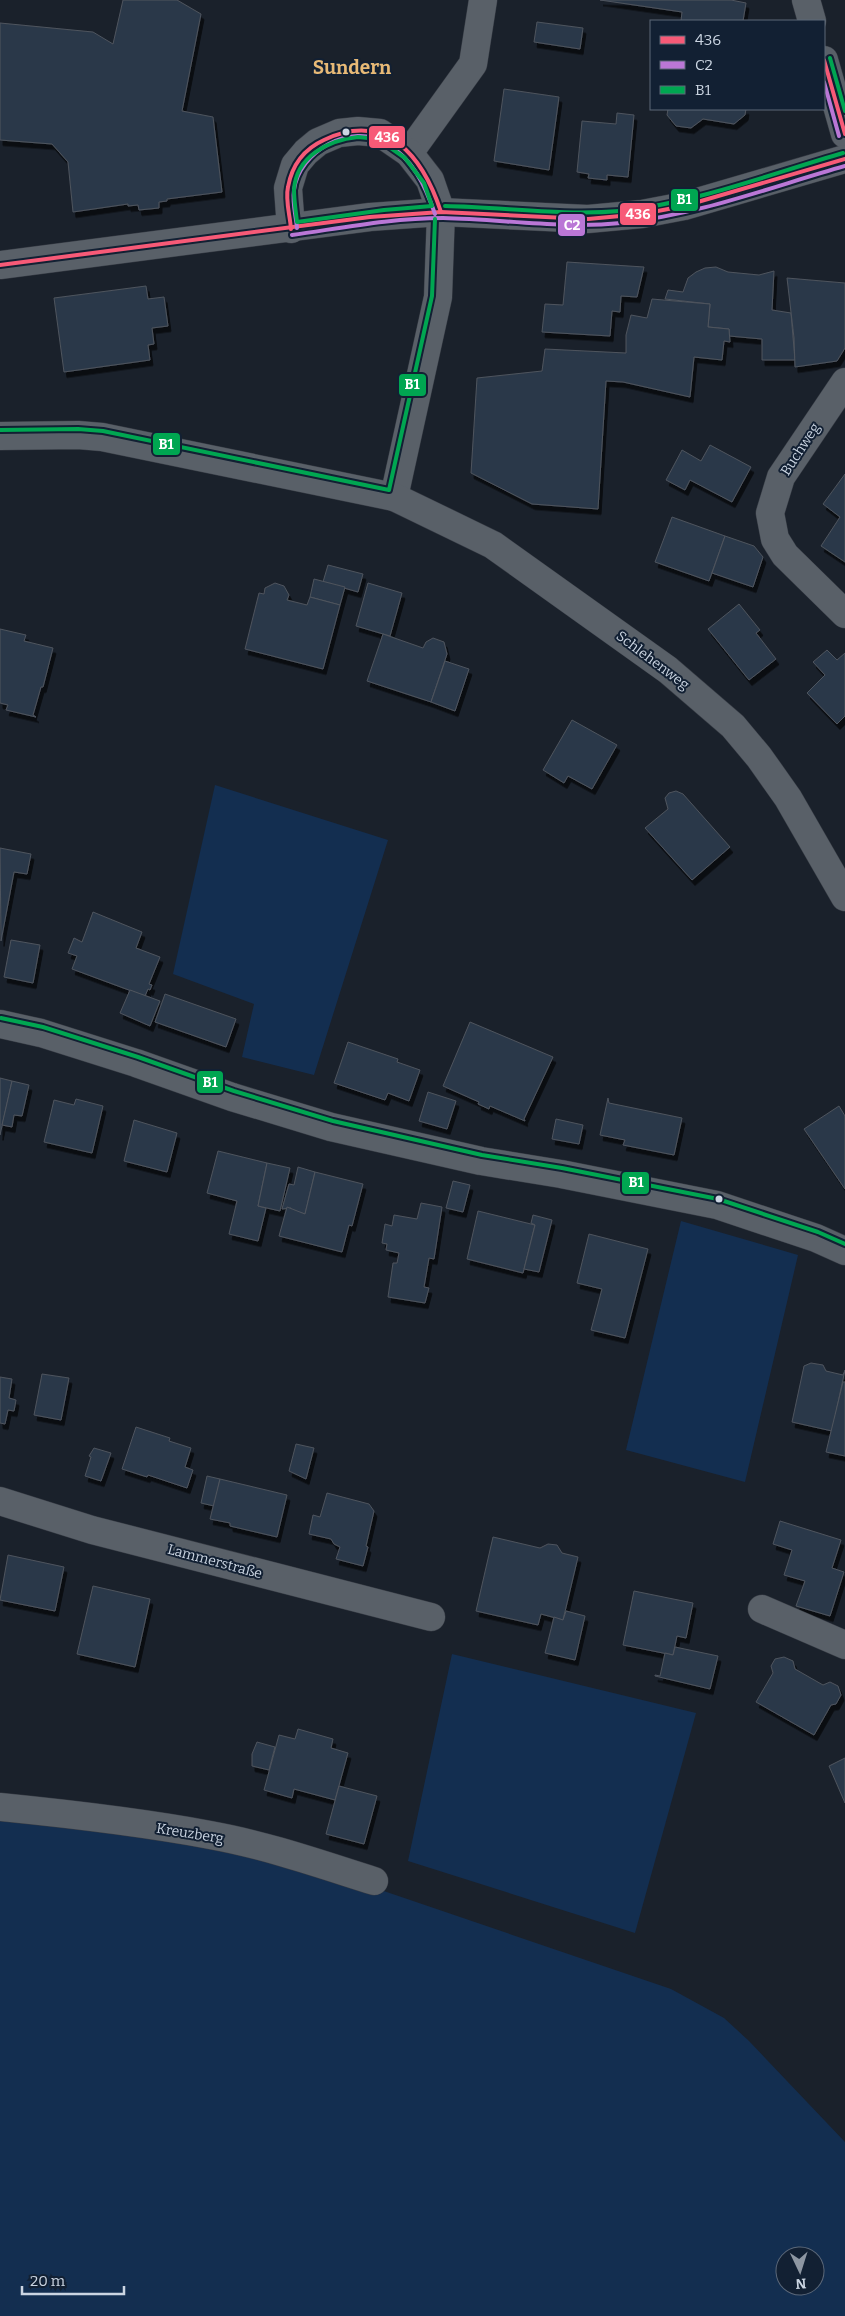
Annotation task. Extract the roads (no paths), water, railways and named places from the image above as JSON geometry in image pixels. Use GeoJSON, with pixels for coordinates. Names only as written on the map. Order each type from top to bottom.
{"type":"FeatureCollection","features":[{"type":"Feature","properties":{"kind":"street"},"geometry":{"type":"LineString","coordinates":[[409,153],[474,64],[483,0]]}},
{"type":"Feature","properties":{"kind":"street"},"geometry":{"type":"LineString","coordinates":[[806,0],[812,20]]}},
{"type":"Feature","properties":{"kind":"street"},"geometry":{"type":"LineString","coordinates":[[825,64],[845,134]]}},
{"type":"Feature","properties":{"kind":"street"},"geometry":{"type":"LineString","coordinates":[[0,436],[78,435],[102,437],[394,497],[438,297],[441,212],[430,180],[409,153],[380,133],[358,131],[339,134],[318,142],[295,165],[288,188],[291,229]]}},
{"type":"Feature","properties":{"kind":"street"},"geometry":{"type":"LineString","coordinates":[[0,265],[291,229],[370,217],[441,212],[588,219],[642,214],[684,206],[845,159]]}},
{"type":"Feature","properties":{"kind":"street","name":"Buchweg"},"geometry":{"type":"LineString","coordinates":[[845,382],[781,477],[770,513],[775,539],[785,555],[845,614]]}},
{"type":"Feature","properties":{"kind":"street","name":"Schlehenweg"},"geometry":{"type":"LineString","coordinates":[[394,497],[493,545],[668,670],[701,696],[733,726],[759,757],[793,806],[845,896]]}},
{"type":"Feature","properties":{"kind":"street"},"geometry":{"type":"LineString","coordinates":[[0,1024],[41,1034],[136,1063],[232,1097],[331,1127],[481,1161],[561,1174],[717,1205],[816,1238],[845,1251]]}},
{"type":"Feature","properties":{"kind":"street","name":"Lammerstraße"},"geometry":{"type":"LineString","coordinates":[[0,1501],[84,1528],[431,1617]]}},
{"type":"Feature","properties":{"kind":"street"},"geometry":{"type":"LineString","coordinates":[[762,1609],[845,1645]]}},
{"type":"Feature","properties":{"kind":"street","name":"Kreuzberg"},"geometry":{"type":"LineString","coordinates":[[0,1807],[77,1815],[210,1835],[273,1850],[374,1881]]}},
{"type":"Feature","properties":{"kind":"district","name":"Sundern"},"geometry":{"type":"Point","coordinates":[352,67]}}]}
